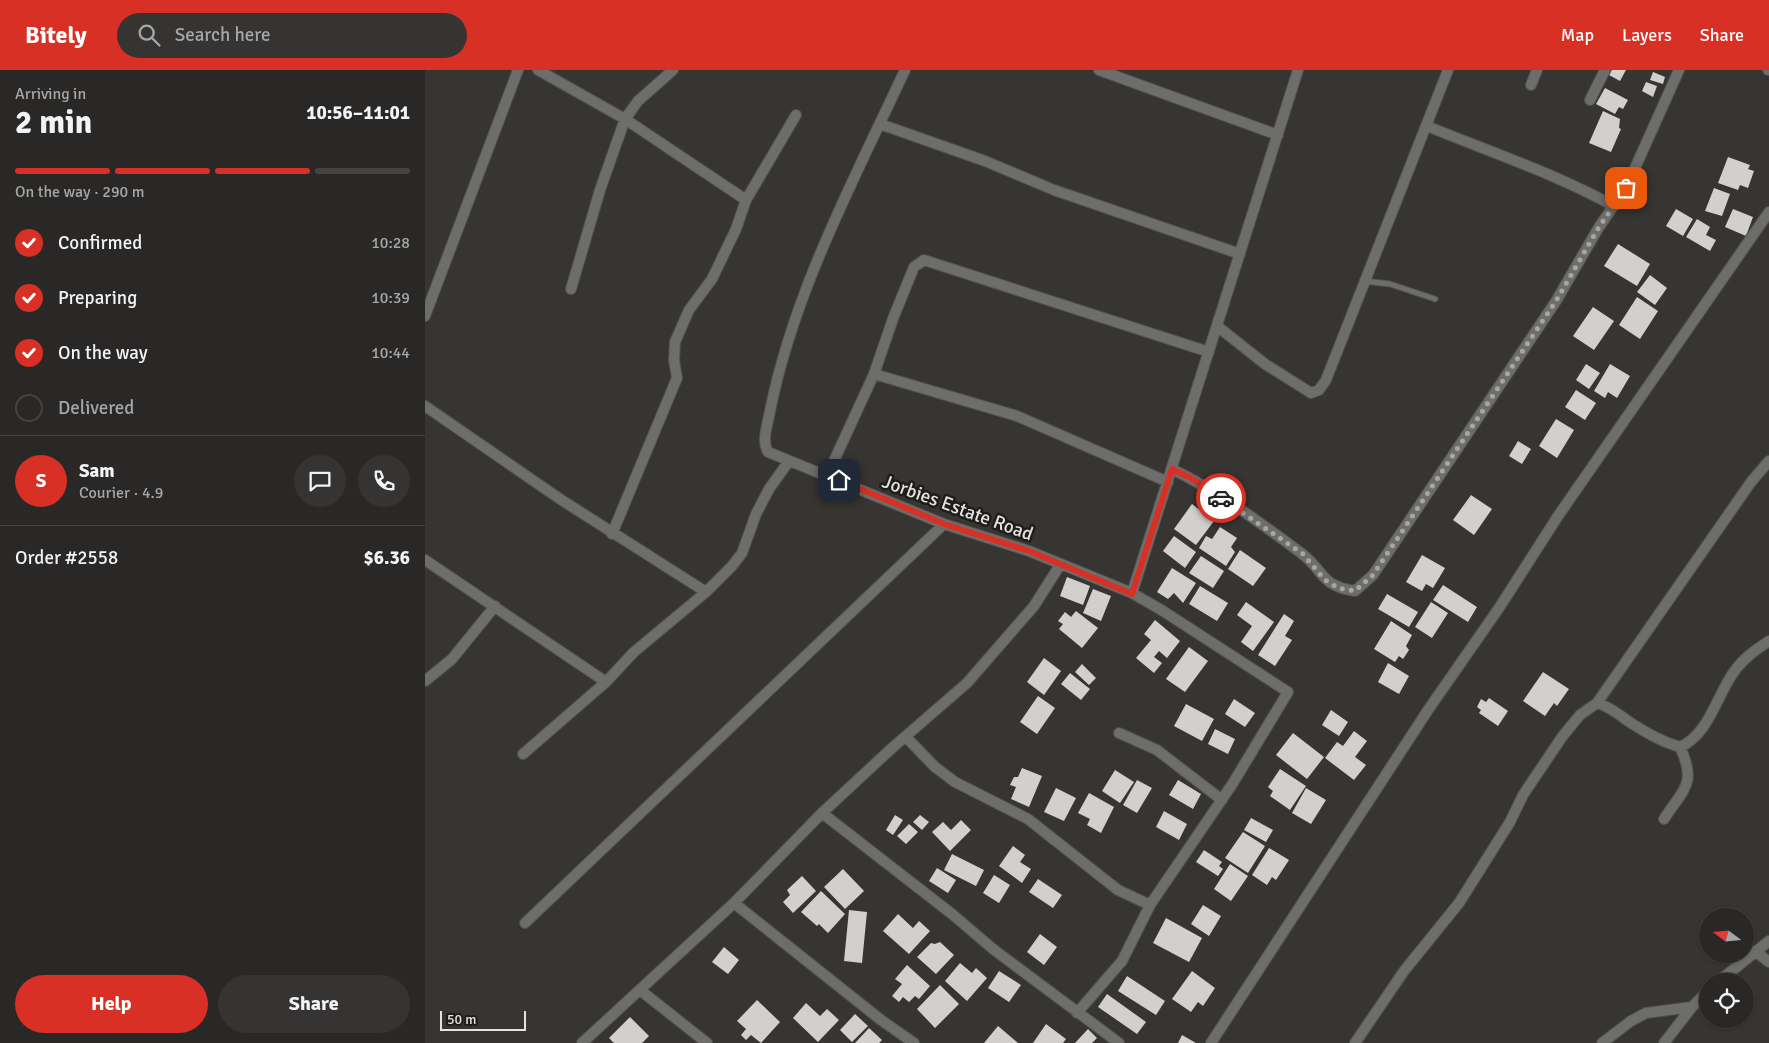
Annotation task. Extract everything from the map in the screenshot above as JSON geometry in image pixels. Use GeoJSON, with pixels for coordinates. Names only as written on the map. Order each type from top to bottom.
{"type":"FeatureCollection","features":[{"type":"Feature","properties":{"kind":"street"},"geometry":{"type":"LineString","coordinates":[[425,316],[518,70]]}},
{"type":"Feature","properties":{"kind":"street"},"geometry":{"type":"LineString","coordinates":[[538,70],[625,119],[747,200]]}},
{"type":"Feature","properties":{"kind":"street"},"geometry":{"type":"LineString","coordinates":[[571,289],[600,190],[625,119],[637,101],[673,70]]}},
{"type":"Feature","properties":{"kind":"street"},"geometry":{"type":"LineString","coordinates":[[905,70],[880,124],[985,161],[1054,190],[1240,254]]}},
{"type":"Feature","properties":{"kind":"street"},"geometry":{"type":"LineString","coordinates":[[1099,70],[1277,135]]}},
{"type":"Feature","properties":{"kind":"street"},"geometry":{"type":"LineString","coordinates":[[1132,594],[1298,70]]}},
{"type":"Feature","properties":{"kind":"street"},"geometry":{"type":"LineString","coordinates":[[1217,326],[1265,364],[1311,394],[1319,390],[1326,380],[1449,70]]}},
{"type":"Feature","properties":{"kind":"street"},"geometry":{"type":"LineString","coordinates":[[1531,85],[1537,70]]}},
{"type":"Feature","properties":{"kind":"street"},"geometry":{"type":"LineString","coordinates":[[1590,100],[1605,70]]}},
{"type":"Feature","properties":{"kind":"street"},"geometry":{"type":"LineString","coordinates":[[1172,469],[1211,491],[1303,554],[1331,584],[1338,588],[1355,591],[1373,575],[1465,439],[1515,359],[1556,301],[1599,227],[1638,166],[1679,70]]}},
{"type":"Feature","properties":{"kind":"street"},"geometry":{"type":"LineString","coordinates":[[612,534],[677,378],[675,342],[689,310],[712,279],[736,229],[747,200],[796,115]]}},
{"type":"Feature","properties":{"kind":"street","name":"Jorbies Estate Road"},"geometry":{"type":"LineString","coordinates":[[880,124],[833,224],[798,312],[777,375],[765,438],[768,452],[944,524],[1029,551],[1132,594],[1163,611],[1288,692],[1222,800]]}},
{"type":"Feature","properties":{"kind":"street"},"geometry":{"type":"LineString","coordinates":[[1427,126],[1547,173],[1614,206]]}},
{"type":"Feature","properties":{"kind":"street"},"geometry":{"type":"LineString","coordinates":[[1211,1043],[1423,718],[1499,608],[1559,516],[1769,212]]}},
{"type":"Feature","properties":{"kind":"street"},"geometry":{"type":"LineString","coordinates":[[827,476],[874,374],[914,267],[924,260],[1209,352]]}},
{"type":"Feature","properties":{"kind":"street"},"geometry":{"type":"LineString","coordinates":[[874,374],[1017,416],[1167,482]]}},
{"type":"Feature","properties":{"kind":"street"},"geometry":{"type":"LineString","coordinates":[[425,406],[612,534],[706,592]]}},
{"type":"Feature","properties":{"kind":"street"},"geometry":{"type":"LineString","coordinates":[[1355,1043],[1404,971],[1459,903],[1492,852],[1523,795],[1562,737],[1580,715],[1597,704],[1751,482],[1769,461]]}},
{"type":"Feature","properties":{"kind":"street"},"geometry":{"type":"LineString","coordinates":[[523,754],[606,682],[634,652],[706,592],[742,553],[756,514],[769,489],[789,462]]}},
{"type":"Feature","properties":{"kind":"street"},"geometry":{"type":"LineString","coordinates":[[525,923],[944,524]]}},
{"type":"Feature","properties":{"kind":"street"},"geometry":{"type":"LineString","coordinates":[[425,560],[606,682]]}},
{"type":"Feature","properties":{"kind":"street"},"geometry":{"type":"LineString","coordinates":[[582,1043],[735,903],[822,813],[985,665],[1034,606],[1060,565]]}},
{"type":"Feature","properties":{"kind":"street"},"geometry":{"type":"LineString","coordinates":[[425,681],[452,659],[495,606]]}},
{"type":"Feature","properties":{"kind":"street"},"geometry":{"type":"LineString","coordinates":[[1597,704],[1611,707],[1629,722],[1666,743],[1681,747],[1691,742],[1702,728],[1735,669],[1747,656],[1769,641]]}},
{"type":"Feature","properties":{"kind":"street"},"geometry":{"type":"LineString","coordinates":[[1077,1012],[1122,961],[1150,905],[1222,800],[1157,750],[1119,733]]}},
{"type":"Feature","properties":{"kind":"street"},"geometry":{"type":"LineString","coordinates":[[906,737],[935,767],[955,782],[1028,819],[1118,890],[1150,905]]}},
{"type":"Feature","properties":{"kind":"street"},"geometry":{"type":"LineString","coordinates":[[1664,819],[1689,777],[1689,766],[1681,747]]}},
{"type":"Feature","properties":{"kind":"street"},"geometry":{"type":"LineString","coordinates":[[822,813],[952,914],[993,949],[1119,1043]]}},
{"type":"Feature","properties":{"kind":"street"},"geometry":{"type":"LineString","coordinates":[[735,903],[881,1020],[914,1043]]}},
{"type":"Feature","properties":{"kind":"street"},"geometry":{"type":"LineString","coordinates":[[1729,973],[1769,941]]}},
{"type":"Feature","properties":{"kind":"street"},"geometry":{"type":"LineString","coordinates":[[1755,951],[1769,962]]}},
{"type":"Feature","properties":{"kind":"street"},"geometry":{"type":"LineString","coordinates":[[639,990],[707,1043]]}},
{"type":"Feature","properties":{"kind":"street"},"geometry":{"type":"LineString","coordinates":[[1664,1043],[1699,1000]]}},
{"type":"Feature","properties":{"kind":"street"},"geometry":{"type":"LineString","coordinates":[[1602,1043],[1631,1020],[1646,1014],[1692,1007]]}},
{"type":"Feature","properties":{"kind":"lane"},"geometry":{"type":"LineString","coordinates":[[1364,281],[1390,284],[1435,299]]}},
{"type":"Feature","properties":{"kind":"building"},"geometry":{"type":"Polygon","coordinates":[[[1612,70],[1626,70],[1620,81],[1609,75],[1612,70]]]}},
{"type":"Feature","properties":{"kind":"building"},"geometry":{"type":"Polygon","coordinates":[[[1653,72],[1665,77],[1663,84],[1650,80],[1653,72]]]}},
{"type":"Feature","properties":{"kind":"building"},"geometry":{"type":"Polygon","coordinates":[[[1646,82],[1657,86],[1653,97],[1642,91],[1646,82]]]}},
{"type":"Feature","properties":{"kind":"building"},"geometry":{"type":"Polygon","coordinates":[[[1605,88],[1628,100],[1623,109],[1619,107],[1615,114],[1596,104],[1605,88]]]}},
{"type":"Feature","properties":{"kind":"building"},"geometry":{"type":"Polygon","coordinates":[[[1603,111],[1620,119],[1619,128],[1621,129],[1611,152],[1589,143],[1603,111]]]}},
{"type":"Feature","properties":{"kind":"building"},"geometry":{"type":"Polygon","coordinates":[[[1728,157],[1750,165],[1748,169],[1754,171],[1748,188],[1740,185],[1738,190],[1718,183],[1728,157]]]}},
{"type":"Feature","properties":{"kind":"building"},"geometry":{"type":"Polygon","coordinates":[[[1714,188],[1730,194],[1722,216],[1705,211],[1714,188]]]}},
{"type":"Feature","properties":{"kind":"building"},"geometry":{"type":"Polygon","coordinates":[[[1676,209],[1693,219],[1683,236],[1666,226],[1676,209]]]}},
{"type":"Feature","properties":{"kind":"building"},"geometry":{"type":"Polygon","coordinates":[[[1733,209],[1753,217],[1746,236],[1725,227],[1733,209]]]}},
{"type":"Feature","properties":{"kind":"building"},"geometry":{"type":"Polygon","coordinates":[[[1697,219],[1710,227],[1706,235],[1716,240],[1710,251],[1686,237],[1697,219]]]}},
{"type":"Feature","properties":{"kind":"building"},"geometry":{"type":"Polygon","coordinates":[[[1618,244],[1650,264],[1637,286],[1604,266],[1618,244]]]}},
{"type":"Feature","properties":{"kind":"building"},"geometry":{"type":"Polygon","coordinates":[[[1650,275],[1667,288],[1655,305],[1637,292],[1650,275]]]}},
{"type":"Feature","properties":{"kind":"building"},"geometry":{"type":"Polygon","coordinates":[[[1637,297],[1658,311],[1640,339],[1619,325],[1637,297]]]}},
{"type":"Feature","properties":{"kind":"building"},"geometry":{"type":"Polygon","coordinates":[[[1593,307],[1614,321],[1594,350],[1573,336],[1593,307]]]}},
{"type":"Feature","properties":{"kind":"building"},"geometry":{"type":"Polygon","coordinates":[[[1586,364],[1600,373],[1589,389],[1576,380],[1586,364]]]}},
{"type":"Feature","properties":{"kind":"building"},"geometry":{"type":"Polygon","coordinates":[[[1610,364],[1630,376],[1617,398],[1608,392],[1605,398],[1594,391],[1610,364]]]}},
{"type":"Feature","properties":{"kind":"building"},"geometry":{"type":"Polygon","coordinates":[[[1576,390],[1596,403],[1585,420],[1565,407],[1576,390]]]}},
{"type":"Feature","properties":{"kind":"building"},"geometry":{"type":"Polygon","coordinates":[[[1556,419],[1574,430],[1557,458],[1539,446],[1556,419]]]}},
{"type":"Feature","properties":{"kind":"building"},"geometry":{"type":"Polygon","coordinates":[[[1518,441],[1531,449],[1522,464],[1509,456],[1518,441]]]}},
{"type":"Feature","properties":{"kind":"building"},"geometry":{"type":"Polygon","coordinates":[[[1471,495],[1492,509],[1474,535],[1453,520],[1471,495]]]}},
{"type":"Feature","properties":{"kind":"building"},"geometry":{"type":"Polygon","coordinates":[[[1192,504],[1214,521],[1196,545],[1174,529],[1192,504]]]}},
{"type":"Feature","properties":{"kind":"building"},"geometry":{"type":"Polygon","coordinates":[[[1220,527],[1237,538],[1231,547],[1235,552],[1226,566],[1199,548],[1206,536],[1212,539],[1220,527]]]}},
{"type":"Feature","properties":{"kind":"building"},"geometry":{"type":"Polygon","coordinates":[[[1174,536],[1196,552],[1185,568],[1163,551],[1174,536]]]}},
{"type":"Feature","properties":{"kind":"building"},"geometry":{"type":"Polygon","coordinates":[[[1240,550],[1266,568],[1253,586],[1228,569],[1240,550]]]}},
{"type":"Feature","properties":{"kind":"building"},"geometry":{"type":"Polygon","coordinates":[[[1422,555],[1445,568],[1433,588],[1426,584],[1422,591],[1406,582],[1422,555]]]}},
{"type":"Feature","properties":{"kind":"building"},"geometry":{"type":"Polygon","coordinates":[[[1201,556],[1224,571],[1213,588],[1189,573],[1201,556]]]}},
{"type":"Feature","properties":{"kind":"building"},"geometry":{"type":"Polygon","coordinates":[[[1172,568],[1196,583],[1183,603],[1174,593],[1168,599],[1157,592],[1172,568]]]}},
{"type":"Feature","properties":{"kind":"building"},"geometry":{"type":"Polygon","coordinates":[[[1067,577],[1090,586],[1083,605],[1060,596],[1067,577]]]}},
{"type":"Feature","properties":{"kind":"building"},"geometry":{"type":"Polygon","coordinates":[[[1443,585],[1477,607],[1468,622],[1433,600],[1443,585]]]}},
{"type":"Feature","properties":{"kind":"building"},"geometry":{"type":"Polygon","coordinates":[[[1200,586],[1228,603],[1217,621],[1189,604],[1200,586]]]}},
{"type":"Feature","properties":{"kind":"building"},"geometry":{"type":"Polygon","coordinates":[[[1093,589],[1111,596],[1101,621],[1083,613],[1093,589]]]}},
{"type":"Feature","properties":{"kind":"building"},"geometry":{"type":"Polygon","coordinates":[[[1387,594],[1418,612],[1409,627],[1378,609],[1387,594]]]}},
{"type":"Feature","properties":{"kind":"building"},"geometry":{"type":"Polygon","coordinates":[[[1246,602],[1274,622],[1253,651],[1241,642],[1252,626],[1237,615],[1246,602]]]}},
{"type":"Feature","properties":{"kind":"building"},"geometry":{"type":"Polygon","coordinates":[[[1431,602],[1448,613],[1432,638],[1415,627],[1431,602]]]}},
{"type":"Feature","properties":{"kind":"building"},"geometry":{"type":"Polygon","coordinates":[[[1076,611],[1098,628],[1082,648],[1059,629],[1063,624],[1058,621],[1065,612],[1071,617],[1076,611]]]}},
{"type":"Feature","properties":{"kind":"building"},"geometry":{"type":"Polygon","coordinates":[[[1284,614],[1294,621],[1285,636],[1292,640],[1275,666],[1258,655],[1284,614]]]}},
{"type":"Feature","properties":{"kind":"building"},"geometry":{"type":"Polygon","coordinates":[[[1155,620],[1180,641],[1167,658],[1159,651],[1154,657],[1162,663],[1154,673],[1136,658],[1151,640],[1144,634],[1155,620]]]}},
{"type":"Feature","properties":{"kind":"building"},"geometry":{"type":"Polygon","coordinates":[[[1391,621],[1412,635],[1406,646],[1409,650],[1403,659],[1399,656],[1395,662],[1374,649],[1391,621]]]}},
{"type":"Feature","properties":{"kind":"building"},"geometry":{"type":"Polygon","coordinates":[[[1189,647],[1208,661],[1185,692],[1166,679],[1189,647]]]}},
{"type":"Feature","properties":{"kind":"building"},"geometry":{"type":"Polygon","coordinates":[[[1044,658],[1061,671],[1044,695],[1027,682],[1044,658]]]}},
{"type":"Feature","properties":{"kind":"building"},"geometry":{"type":"Polygon","coordinates":[[[1388,663],[1409,676],[1399,694],[1378,682],[1388,663]]]}},
{"type":"Feature","properties":{"kind":"building"},"geometry":{"type":"Polygon","coordinates":[[[1082,664],[1096,678],[1089,685],[1075,672],[1082,664]]]}},
{"type":"Feature","properties":{"kind":"building"},"geometry":{"type":"Polygon","coordinates":[[[1543,672],[1569,689],[1557,706],[1554,703],[1545,716],[1523,701],[1543,672]]]}},
{"type":"Feature","properties":{"kind":"building"},"geometry":{"type":"Polygon","coordinates":[[[1070,673],[1090,689],[1081,700],[1061,684],[1070,673]]]}},
{"type":"Feature","properties":{"kind":"building"},"geometry":{"type":"Polygon","coordinates":[[[1038,696],[1055,708],[1037,734],[1020,722],[1038,696]]]}},
{"type":"Feature","properties":{"kind":"building"},"geometry":{"type":"Polygon","coordinates":[[[1489,698],[1508,711],[1498,726],[1479,713],[1481,710],[1477,707],[1481,699],[1486,702],[1489,698]]]}},
{"type":"Feature","properties":{"kind":"building"},"geometry":{"type":"Polygon","coordinates":[[[1234,699],[1255,713],[1245,727],[1225,714],[1234,699]]]}},
{"type":"Feature","properties":{"kind":"building"},"geometry":{"type":"Polygon","coordinates":[[[1186,704],[1214,719],[1202,741],[1174,726],[1186,704]]]}},
{"type":"Feature","properties":{"kind":"building"},"geometry":{"type":"Polygon","coordinates":[[[1331,710],[1348,722],[1339,736],[1322,725],[1331,710]]]}},
{"type":"Feature","properties":{"kind":"building"},"geometry":{"type":"Polygon","coordinates":[[[1215,729],[1235,739],[1228,754],[1208,744],[1215,729]]]}},
{"type":"Feature","properties":{"kind":"building"},"geometry":{"type":"Polygon","coordinates":[[[1354,731],[1367,741],[1355,757],[1366,765],[1354,780],[1325,758],[1337,742],[1343,746],[1354,731]]]}},
{"type":"Feature","properties":{"kind":"building"},"geometry":{"type":"Polygon","coordinates":[[[1293,733],[1324,757],[1307,779],[1276,755],[1293,733]]]}},
{"type":"Feature","properties":{"kind":"building"},"geometry":{"type":"Polygon","coordinates":[[[1022,768],[1042,776],[1029,807],[1011,799],[1016,787],[1010,785],[1014,777],[1018,777],[1022,768]]]}},
{"type":"Feature","properties":{"kind":"building"},"geometry":{"type":"Polygon","coordinates":[[[1280,769],[1306,786],[1290,810],[1270,796],[1273,791],[1268,787],[1280,769]]]}},
{"type":"Feature","properties":{"kind":"building"},"geometry":{"type":"Polygon","coordinates":[[[1115,770],[1134,782],[1120,803],[1102,791],[1115,770]]]}},
{"type":"Feature","properties":{"kind":"building"},"geometry":{"type":"Polygon","coordinates":[[[1137,780],[1152,788],[1137,813],[1123,805],[1137,780]]]}},
{"type":"Feature","properties":{"kind":"building"},"geometry":{"type":"Polygon","coordinates":[[[1178,780],[1201,794],[1193,809],[1169,795],[1178,780]]]}},
{"type":"Feature","properties":{"kind":"building"},"geometry":{"type":"Polygon","coordinates":[[[1056,788],[1076,798],[1064,821],[1044,812],[1056,788]]]}},
{"type":"Feature","properties":{"kind":"building"},"geometry":{"type":"Polygon","coordinates":[[[1306,788],[1326,800],[1311,824],[1292,813],[1306,788]]]}},
{"type":"Feature","properties":{"kind":"building"},"geometry":{"type":"Polygon","coordinates":[[[1089,793],[1114,807],[1101,833],[1087,825],[1090,819],[1078,813],[1089,793]]]}},
{"type":"Feature","properties":{"kind":"building"},"geometry":{"type":"Polygon","coordinates":[[[1164,811],[1187,824],[1179,840],[1156,827],[1164,811]]]}},
{"type":"Feature","properties":{"kind":"building"},"geometry":{"type":"Polygon","coordinates":[[[895,815],[903,820],[893,835],[886,830],[895,815]]]}},
{"type":"Feature","properties":{"kind":"building"},"geometry":{"type":"Polygon","coordinates":[[[920,815],[929,822],[922,830],[913,822],[920,815]]]}},
{"type":"Feature","properties":{"kind":"building"},"geometry":{"type":"Polygon","coordinates":[[[1251,818],[1273,830],[1266,842],[1244,830],[1251,818]]]}},
{"type":"Feature","properties":{"kind":"building"},"geometry":{"type":"Polygon","coordinates":[[[961,820],[971,830],[950,851],[932,832],[943,822],[951,830],[961,820]]]}},
{"type":"Feature","properties":{"kind":"building"},"geometry":{"type":"Polygon","coordinates":[[[909,824],[918,832],[906,844],[897,836],[909,824]]]}},
{"type":"Feature","properties":{"kind":"building"},"geometry":{"type":"Polygon","coordinates":[[[1243,832],[1265,846],[1248,873],[1225,858],[1243,832]]]}},
{"type":"Feature","properties":{"kind":"building"},"geometry":{"type":"Polygon","coordinates":[[[1013,846],[1025,855],[1020,862],[1031,869],[1022,883],[999,866],[1013,846]]]}},
{"type":"Feature","properties":{"kind":"building"},"geometry":{"type":"Polygon","coordinates":[[[1269,848],[1289,860],[1276,880],[1272,877],[1267,885],[1252,875],[1269,848]]]}},
{"type":"Feature","properties":{"kind":"building"},"geometry":{"type":"Polygon","coordinates":[[[1204,850],[1222,862],[1219,866],[1223,869],[1218,876],[1196,862],[1204,850]]]}},
{"type":"Feature","properties":{"kind":"building"},"geometry":{"type":"Polygon","coordinates":[[[952,854],[984,870],[976,886],[944,870],[952,854]]]}},
{"type":"Feature","properties":{"kind":"building"},"geometry":{"type":"Polygon","coordinates":[[[1230,864],[1248,876],[1231,901],[1214,889],[1230,864]]]}},
{"type":"Feature","properties":{"kind":"building"},"geometry":{"type":"Polygon","coordinates":[[[937,868],[956,880],[948,893],[929,881],[937,868]]]}},
{"type":"Feature","properties":{"kind":"building"},"geometry":{"type":"Polygon","coordinates":[[[843,869],[864,891],[845,909],[824,887],[843,869]]]}},
{"type":"Feature","properties":{"kind":"building"},"geometry":{"type":"Polygon","coordinates":[[[994,875],[1010,885],[999,903],[983,893],[994,875]]]}},
{"type":"Feature","properties":{"kind":"building"},"geometry":{"type":"Polygon","coordinates":[[[802,876],[816,891],[793,913],[783,902],[790,895],[787,890],[802,876]]]}},
{"type":"Feature","properties":{"kind":"building"},"geometry":{"type":"Polygon","coordinates":[[[1038,879],[1062,895],[1053,908],[1029,892],[1038,879]]]}},
{"type":"Feature","properties":{"kind":"building"},"geometry":{"type":"Polygon","coordinates":[[[821,891],[845,914],[828,933],[819,924],[817,926],[801,912],[821,891]]]}},
{"type":"Feature","properties":{"kind":"building"},"geometry":{"type":"Polygon","coordinates":[[[1203,905],[1221,916],[1209,936],[1191,924],[1203,905]]]}},
{"type":"Feature","properties":{"kind":"building"},"geometry":{"type":"Polygon","coordinates":[[[849,910],[867,912],[862,963],[844,961],[849,910]]]}},
{"type":"Feature","properties":{"kind":"building"},"geometry":{"type":"Polygon","coordinates":[[[898,914],[913,928],[919,921],[930,931],[909,954],[883,931],[898,914]]]}},
{"type":"Feature","properties":{"kind":"building"},"geometry":{"type":"Polygon","coordinates":[[[1166,918],[1202,938],[1189,962],[1153,943],[1166,918]]]}},
{"type":"Feature","properties":{"kind":"building"},"geometry":{"type":"Polygon","coordinates":[[[1040,934],[1057,947],[1044,965],[1027,952],[1040,934]]]}},
{"type":"Feature","properties":{"kind":"building"},"geometry":{"type":"Polygon","coordinates":[[[940,942],[954,955],[936,974],[917,957],[931,943],[940,942]]]}},
{"type":"Feature","properties":{"kind":"building"},"geometry":{"type":"Polygon","coordinates":[[[724,947],[739,960],[728,974],[712,962],[724,947]]]}},
{"type":"Feature","properties":{"kind":"building"},"geometry":{"type":"Polygon","coordinates":[[[960,963],[972,973],[976,968],[987,978],[967,1001],[945,981],[960,963]]]}},
{"type":"Feature","properties":{"kind":"building"},"geometry":{"type":"Polygon","coordinates":[[[907,965],[930,986],[919,999],[915,996],[909,1002],[903,997],[899,1002],[892,996],[902,984],[895,979],[907,965]]]}},
{"type":"Feature","properties":{"kind":"building"},"geometry":{"type":"Polygon","coordinates":[[[999,971],[1021,985],[1009,1002],[988,988],[999,971]]]}},
{"type":"Feature","properties":{"kind":"building"},"geometry":{"type":"Polygon","coordinates":[[[1192,971],[1215,988],[1203,1006],[1198,1002],[1191,1012],[1172,999],[1192,971]]]}},
{"type":"Feature","properties":{"kind":"building"},"geometry":{"type":"Polygon","coordinates":[[[1127,976],[1165,1001],[1156,1015],[1118,991],[1127,976]]]}},
{"type":"Feature","properties":{"kind":"building"},"geometry":{"type":"Polygon","coordinates":[[[940,985],[959,1004],[935,1028],[917,1009],[940,985]]]}},
{"type":"Feature","properties":{"kind":"building"},"geometry":{"type":"Polygon","coordinates":[[[1107,994],[1146,1022],[1137,1034],[1098,1007],[1107,994]]]}},
{"type":"Feature","properties":{"kind":"building"},"geometry":{"type":"Polygon","coordinates":[[[757,1000],[780,1022],[761,1043],[751,1035],[746,1040],[741,1035],[746,1029],[737,1021],[757,1000]]]}},
{"type":"Feature","properties":{"kind":"building"},"geometry":{"type":"Polygon","coordinates":[[[806,1003],[820,1016],[827,1009],[839,1020],[818,1042],[793,1018],[806,1003]]]}},
{"type":"Feature","properties":{"kind":"building"},"geometry":{"type":"Polygon","coordinates":[[[855,1014],[868,1026],[852,1042],[840,1030],[855,1014]]]}},
{"type":"Feature","properties":{"kind":"building"},"geometry":{"type":"Polygon","coordinates":[[[630,1017],[649,1036],[642,1043],[614,1043],[609,1038],[630,1017]]]}},
{"type":"Feature","properties":{"kind":"building"},"geometry":{"type":"Polygon","coordinates":[[[1046,1024],[1066,1039],[1063,1043],[1033,1043],[1046,1024]]]}},
{"type":"Feature","properties":{"kind":"building"},"geometry":{"type":"Polygon","coordinates":[[[998,1026],[1018,1043],[984,1043],[998,1026]]]}},
{"type":"Feature","properties":{"kind":"building"},"geometry":{"type":"Polygon","coordinates":[[[869,1028],[882,1040],[879,1043],[855,1043],[869,1028]]]}},
{"type":"Feature","properties":{"kind":"building"},"geometry":{"type":"Polygon","coordinates":[[[1088,1029],[1097,1038],[1092,1043],[1075,1043],[1088,1029]]]}},
{"type":"Feature","properties":{"kind":"building"},"geometry":{"type":"Polygon","coordinates":[[[1182,1035],[1196,1043],[1178,1043],[1182,1035]]]}},
{"type":"Feature","properties":{"kind":"way so far"},"geometry":{"type":"LineString","coordinates":[[1221,498],[1303,554],[1325,580],[1338,588],[1355,591],[1373,575],[1465,439],[1515,359],[1556,301],[1589,242],[1626,188]]}},
{"type":"Feature","properties":{"kind":"route"},"geometry":{"type":"LineString","coordinates":[[839,480],[944,524],[1029,551],[1132,594],[1172,469],[1191,478],[1221,498]]}}]}
